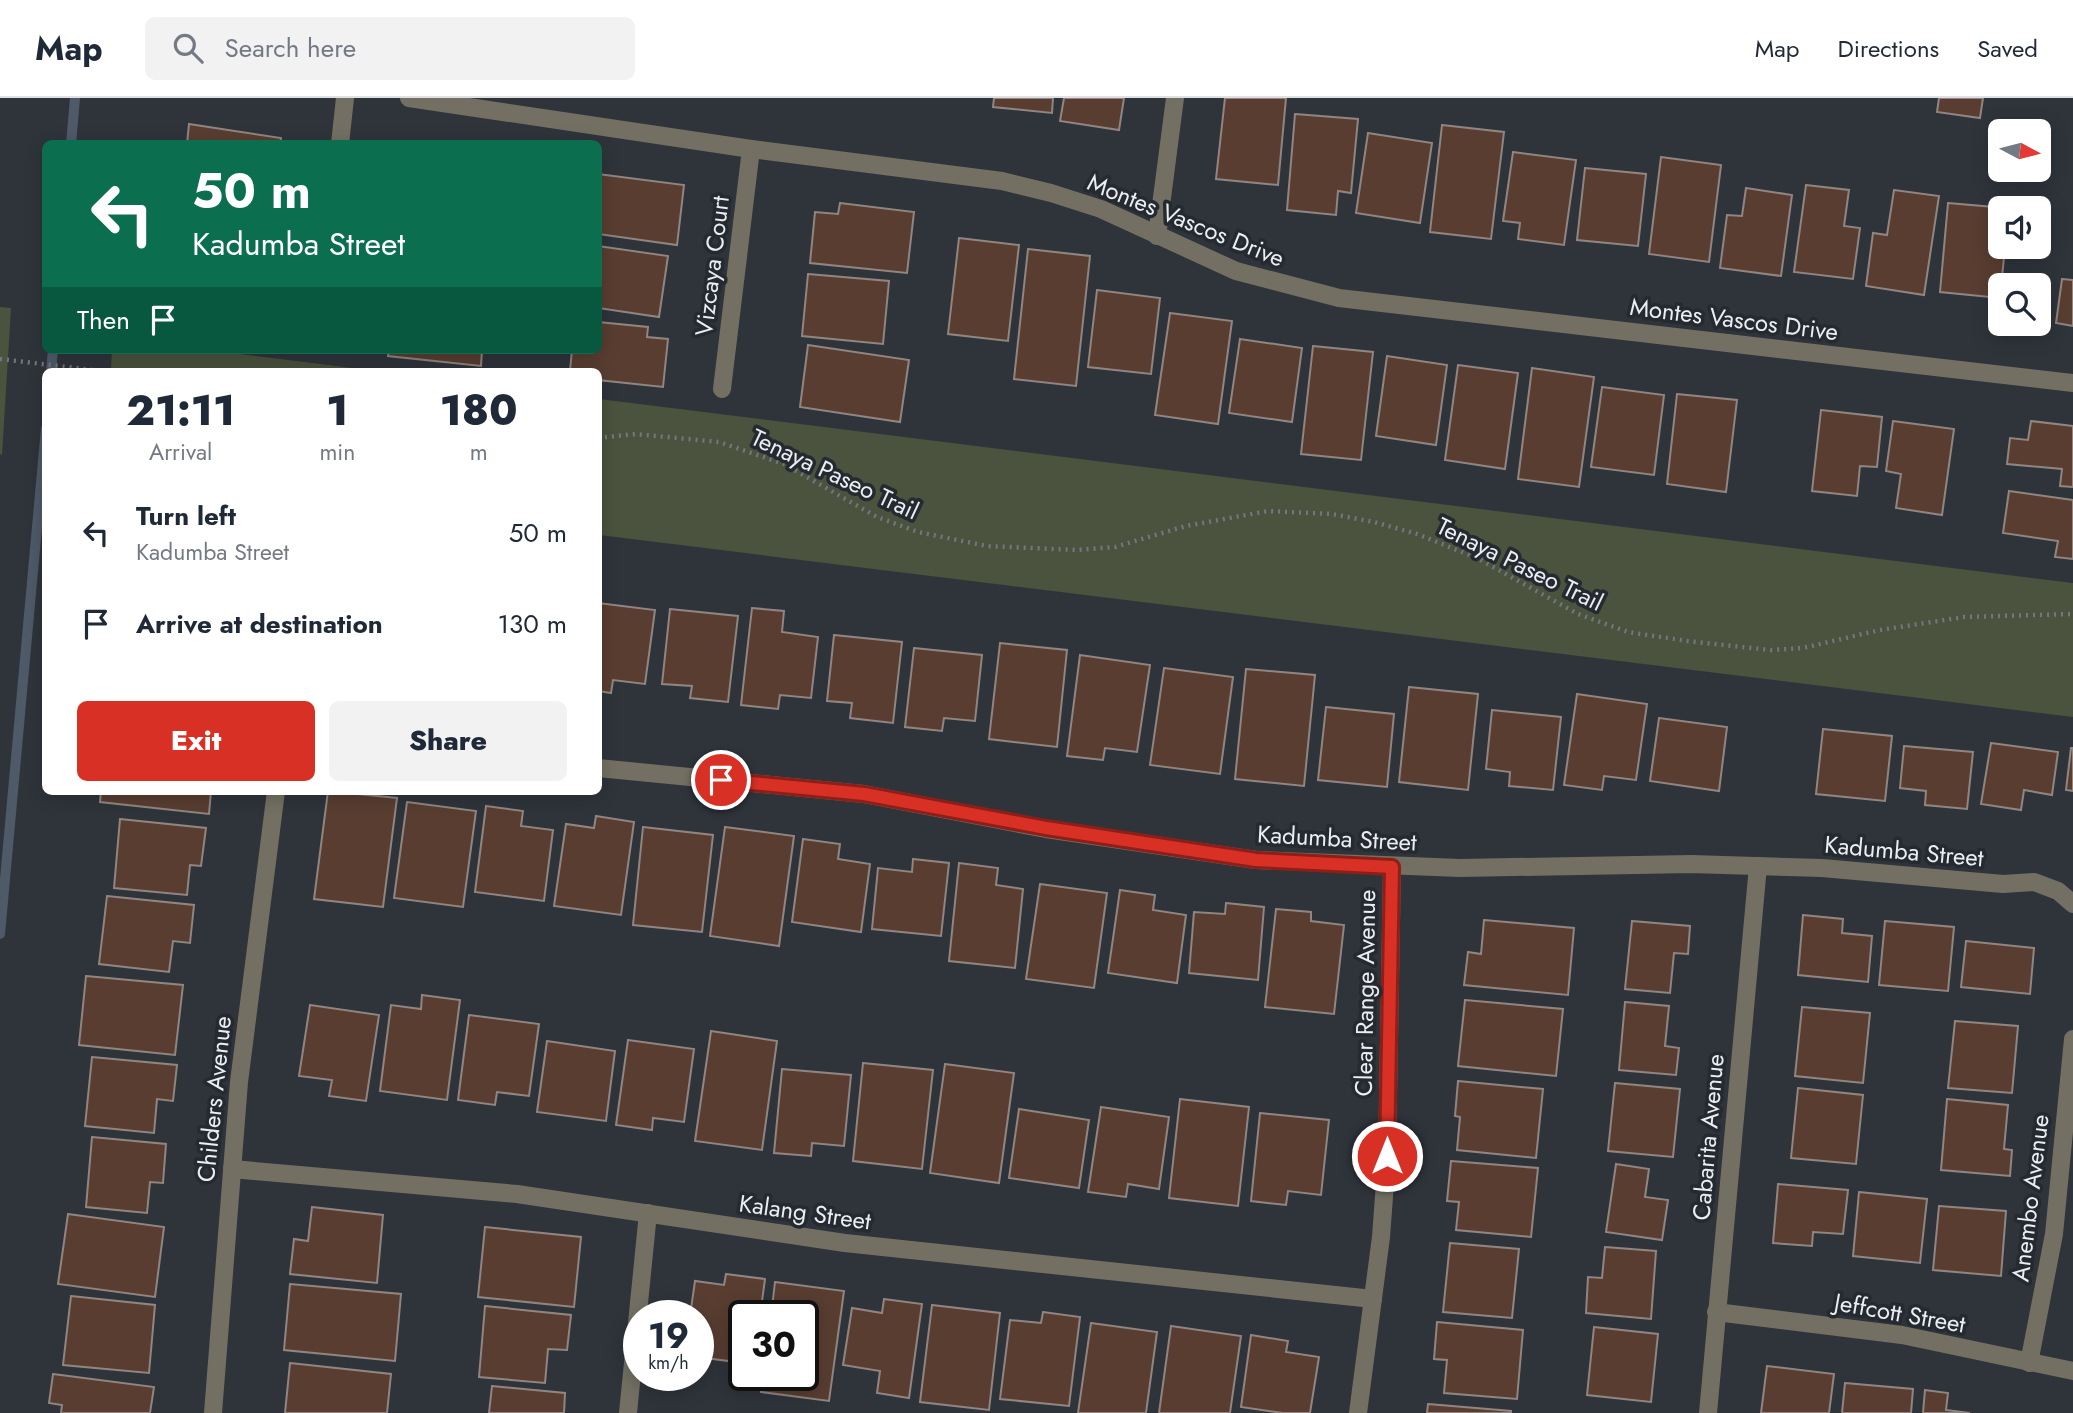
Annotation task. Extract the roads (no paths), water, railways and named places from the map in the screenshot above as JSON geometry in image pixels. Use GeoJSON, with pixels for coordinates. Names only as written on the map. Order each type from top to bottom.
{"type":"FeatureCollection","features":[{"type":"Feature","properties":{"kind":"street"},"geometry":{"type":"LineString","coordinates":[[340,140],[345,98]]}},
{"type":"Feature","properties":{"kind":"street","name":"Montes Vascos Drive"},"geometry":{"type":"LineString","coordinates":[[410,98],[751,149],[1002,181],[1101,209],[1236,271],[1339,298],[2073,383]]}},
{"type":"Feature","properties":{"kind":"street"},"geometry":{"type":"LineString","coordinates":[[1157,236],[1175,98]]}},
{"type":"Feature","properties":{"kind":"street","name":"Vizcaya Court"},"geometry":{"type":"LineString","coordinates":[[722,389],[751,149]]}},
{"type":"Feature","properties":{"kind":"street","name":"Kadumba Street"},"geometry":{"type":"LineString","coordinates":[[602,768],[864,794],[1046,828],[1256,860],[1392,867],[1691,864],[1822,868],[2003,884],[2034,883],[2058,891],[2073,904]]}},
{"type":"Feature","properties":{"kind":"street","name":"Childers Avenue"},"geometry":{"type":"LineString","coordinates":[[213,1413],[239,1082],[275,795]]}},
{"type":"Feature","properties":{"kind":"street","name":"Cabarita Avenue"},"geometry":{"type":"LineString","coordinates":[[1709,1413],[1758,866]]}},
{"type":"Feature","properties":{"kind":"street","name":"Clear Range Avenue"},"geometry":{"type":"LineString","coordinates":[[1358,1413],[1373,1299],[1387,1156],[1392,867]]}},
{"type":"Feature","properties":{"kind":"street","name":"Anembo Avenue"},"geometry":{"type":"LineString","coordinates":[[2029,1363],[2054,1234],[2073,1039]]}},
{"type":"Feature","properties":{"kind":"street","name":"Kalang Street"},"geometry":{"type":"LineString","coordinates":[[232,1169],[517,1194],[845,1243],[1373,1299]]}},
{"type":"Feature","properties":{"kind":"street"},"geometry":{"type":"LineString","coordinates":[[628,1413],[648,1213]]}},
{"type":"Feature","properties":{"kind":"street","name":"Jeffcott Street"},"geometry":{"type":"LineString","coordinates":[[1716,1312],[1902,1335],[2073,1371]]}},
{"type":"Feature","properties":{"kind":"waterway"},"geometry":{"type":"LineString","coordinates":[[71,140],[75,98]]}},
{"type":"Feature","properties":{"kind":"waterway"},"geometry":{"type":"LineString","coordinates":[[51,368],[53,354]]}},
{"type":"Feature","properties":{"kind":"waterway"},"geometry":{"type":"LineString","coordinates":[[0,934],[42,472]]}}]}
